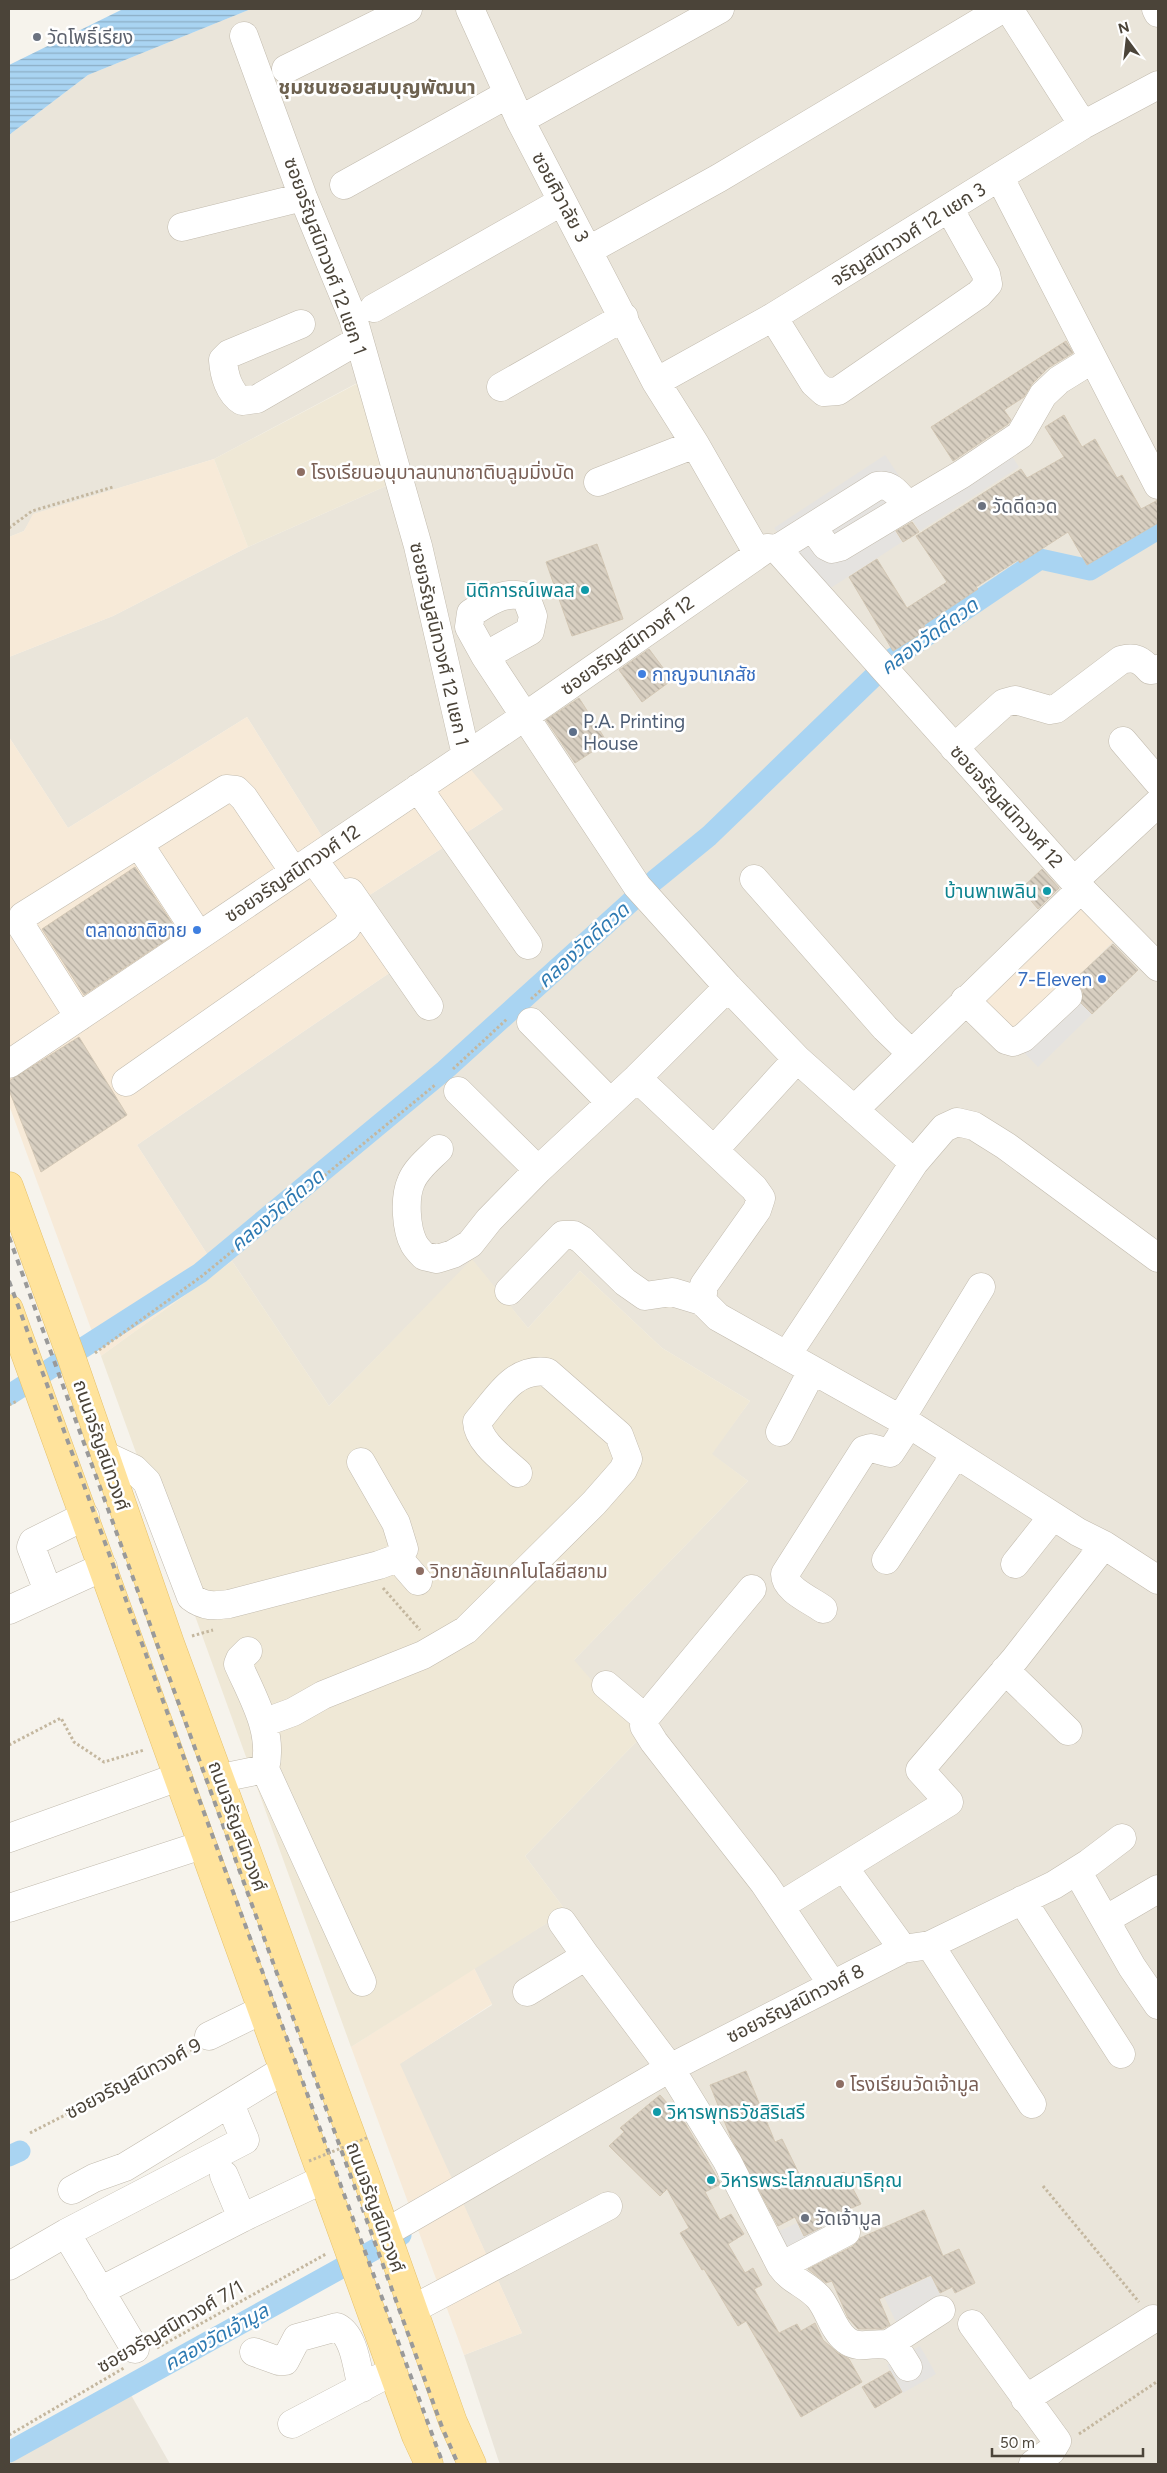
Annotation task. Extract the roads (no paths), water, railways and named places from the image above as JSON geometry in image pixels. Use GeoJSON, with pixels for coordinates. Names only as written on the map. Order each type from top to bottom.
{"type":"FeatureCollection","features":[{"type":"Feature","properties":{"kind":"main road","name":"ถนนจรัญสนิทวงศ์"},"geometry":{"type":"LineString","coordinates":[[9,1186],[77,1355],[106,1456],[170,1643],[288,1961],[453,2422],[472,2464]]}},
{"type":"Feature","properties":{"kind":"main road","name":"ถนนจรัญสนิทวงศ์"},"geometry":{"type":"LineString","coordinates":[[9,1309],[284,2070],[317,2170],[351,2255],[429,2464]]}},
{"type":"Feature","properties":{"kind":"main road"},"geometry":{"type":"LineString","coordinates":[[250,1975],[288,1961]]}},
{"type":"Feature","properties":{"kind":"street"},"geometry":{"type":"LineString","coordinates":[[286,69],[408,9]]}},
{"type":"Feature","properties":{"kind":"street","name":"ซอยศิวาลัย 3"},"geometry":{"type":"LineString","coordinates":[[470,9],[520,120],[624,317],[656,382],[767,551]]}},
{"type":"Feature","properties":{"kind":"street"},"geometry":{"type":"LineString","coordinates":[[520,120],[720,9]]}},
{"type":"Feature","properties":{"kind":"street"},"geometry":{"type":"LineString","coordinates":[[589,250],[719,178],[1002,9]]}},
{"type":"Feature","properties":{"kind":"street"},"geometry":{"type":"LineString","coordinates":[[1009,9],[1083,125]]}},
{"type":"Feature","properties":{"kind":"street"},"geometry":{"type":"LineString","coordinates":[[1156,9],[1158,13]]}},
{"type":"Feature","properties":{"kind":"street","name":"ซอยจรัญสนิทวงศ์ 12 แยก 1"},"geometry":{"type":"LineString","coordinates":[[244,36],[303,197],[353,318],[418,546],[466,756]]}},
{"type":"Feature","properties":{"kind":"street","name":"จรัญสนิทวงศ์ 12 แยก 3"},"geometry":{"type":"LineString","coordinates":[[656,382],[773,317],[1083,125],[1158,85]]}},
{"type":"Feature","properties":{"kind":"street"},"geometry":{"type":"LineString","coordinates":[[344,185],[508,94]]}},
{"type":"Feature","properties":{"kind":"street"},"geometry":{"type":"LineString","coordinates":[[1000,178],[1158,485]]}},
{"type":"Feature","properties":{"kind":"street"},"geometry":{"type":"LineString","coordinates":[[182,227],[303,197]]}},
{"type":"Feature","properties":{"kind":"street"},"geometry":{"type":"LineString","coordinates":[[374,308],[562,202]]}},
{"type":"Feature","properties":{"kind":"street"},"geometry":{"type":"LineString","coordinates":[[773,317],[814,383],[824,392],[838,391],[980,294],[988,284],[986,274],[949,208]]}},
{"type":"Feature","properties":{"kind":"street"},"geometry":{"type":"LineString","coordinates":[[502,387],[624,317]]}},
{"type":"Feature","properties":{"kind":"street"},"geometry":{"type":"LineString","coordinates":[[302,324],[229,354],[223,360],[224,371],[234,396],[242,401],[256,398],[359,340]]}},
{"type":"Feature","properties":{"kind":"street"},"geometry":{"type":"LineString","coordinates":[[767,551],[812,527],[877,486],[891,487],[908,506],[1020,435],[1043,395],[1059,380],[1094,359]]}},
{"type":"Feature","properties":{"kind":"street"},"geometry":{"type":"LineString","coordinates":[[598,482],[695,444]]}},
{"type":"Feature","properties":{"kind":"street","name":"ซอยจรัญสนิทวงศ์ 12"},"geometry":{"type":"LineString","coordinates":[[9,1064],[767,551],[884,668],[1077,885],[1158,968]]}},
{"type":"Feature","properties":{"kind":"street"},"geometry":{"type":"LineString","coordinates":[[485,656],[643,893],[797,1060],[914,1163]]}},
{"type":"Feature","properties":{"kind":"street"},"geometry":{"type":"LineString","coordinates":[[954,748],[1004,703],[1011,700],[1050,710],[1056,709],[1122,660],[1131,657],[1140,660],[1150,670],[1158,669]]}},
{"type":"Feature","properties":{"kind":"street"},"geometry":{"type":"LineString","coordinates":[[1123,741],[1158,782]]}},
{"type":"Feature","properties":{"kind":"street"},"geometry":{"type":"LineString","coordinates":[[418,788],[528,945]]}},
{"type":"Feature","properties":{"kind":"street"},"geometry":{"type":"LineString","coordinates":[[79,1017],[22,927],[24,916],[226,789],[236,790],[310,861],[429,1006]]}},
{"type":"Feature","properties":{"kind":"street"},"geometry":{"type":"LineString","coordinates":[[854,1110],[1158,803]]}},
{"type":"Feature","properties":{"kind":"street"},"geometry":{"type":"LineString","coordinates":[[139,844],[199,936]]}},
{"type":"Feature","properties":{"kind":"street"},"geometry":{"type":"LineString","coordinates":[[126,1082],[346,928],[352,918],[351,911],[310,861]]}},
{"type":"Feature","properties":{"kind":"street"},"geometry":{"type":"LineString","coordinates":[[754,878],[886,1028],[911,1053]]}},
{"type":"Feature","properties":{"kind":"street"},"geometry":{"type":"LineString","coordinates":[[439,1149],[421,1167],[411,1181],[407,1198],[414,1245],[424,1256],[437,1259],[454,1254],[470,1244],[489,1220],[538,1170],[637,1078],[728,987]]}},
{"type":"Feature","properties":{"kind":"street"},"geometry":{"type":"LineString","coordinates":[[965,1000],[1006,1040],[1013,1042],[1023,1038],[1068,996]]}},
{"type":"Feature","properties":{"kind":"street"},"geometry":{"type":"LineString","coordinates":[[524,1013],[610,1102]]}},
{"type":"Feature","properties":{"kind":"street"},"geometry":{"type":"LineString","coordinates":[[714,1150],[797,1060]]}},
{"type":"Feature","properties":{"kind":"street"},"geometry":{"type":"LineString","coordinates":[[637,1078],[754,1188],[761,1198],[758,1210],[704,1285],[702,1301]]}},
{"type":"Feature","properties":{"kind":"street"},"geometry":{"type":"LineString","coordinates":[[448,1082],[538,1170]]}},
{"type":"Feature","properties":{"kind":"street"},"geometry":{"type":"LineString","coordinates":[[787,1355],[914,1163],[944,1128],[957,1122],[974,1126],[1006,1146],[1158,1258]]}},
{"type":"Feature","properties":{"kind":"street"},"geometry":{"type":"LineString","coordinates":[[509,1291],[563,1236],[574,1235],[582,1240],[625,1282],[645,1296],[672,1292],[702,1301],[718,1318],[904,1422],[955,1456],[1104,1545],[1158,1580]]}},
{"type":"Feature","properties":{"kind":"street"},"geometry":{"type":"LineString","coordinates":[[823,1609],[790,1586],[785,1580],[785,1574],[864,1450],[871,1448],[890,1453],[904,1422],[981,1288]]}},
{"type":"Feature","properties":{"kind":"street"},"geometry":{"type":"LineString","coordinates":[[264,1723],[293,1712],[323,1695],[379,1675],[423,1655],[466,1630],[594,1503],[623,1470],[628,1459],[619,1435],[547,1372],[534,1370],[518,1376],[477,1422],[478,1431],[518,1473]]}},
{"type":"Feature","properties":{"kind":"street"},"geometry":{"type":"LineString","coordinates":[[780,1432],[812,1371]]}},
{"type":"Feature","properties":{"kind":"street"},"geometry":{"type":"LineString","coordinates":[[106,1456],[134,1468],[147,1482],[192,1597],[200,1604],[210,1606],[229,1604],[379,1565],[398,1558],[404,1549],[396,1522],[361,1462]]}},
{"type":"Feature","properties":{"kind":"street"},"geometry":{"type":"LineString","coordinates":[[886,1560],[955,1456]]}},
{"type":"Feature","properties":{"kind":"street"},"geometry":{"type":"LineString","coordinates":[[48,1591],[30,1547],[34,1542],[85,1516]]}},
{"type":"Feature","properties":{"kind":"street"},"geometry":{"type":"LineString","coordinates":[[1015,1564],[1053,1516]]}},
{"type":"Feature","properties":{"kind":"street"},"geometry":{"type":"LineString","coordinates":[[780,1906],[949,1802],[920,1770],[1005,1670],[1104,1545]]}},
{"type":"Feature","properties":{"kind":"street"},"geometry":{"type":"LineString","coordinates":[[398,1558],[418,1581]]}},
{"type":"Feature","properties":{"kind":"street"},"geometry":{"type":"LineString","coordinates":[[9,1610],[103,1567]]}},
{"type":"Feature","properties":{"kind":"street"},"geometry":{"type":"LineString","coordinates":[[752,1589],[645,1718],[644,1726],[654,1742],[780,1906],[832,1984]]}},
{"type":"Feature","properties":{"kind":"street"},"geometry":{"type":"LineString","coordinates":[[248,1651],[238,1664],[264,1723],[268,1744],[265,1769],[362,1982]]}},
{"type":"Feature","properties":{"kind":"street"},"geometry":{"type":"LineString","coordinates":[[1005,1670],[1068,1731]]}},
{"type":"Feature","properties":{"kind":"street"},"geometry":{"type":"LineString","coordinates":[[606,1685],[645,1718]]}},
{"type":"Feature","properties":{"kind":"street"},"geometry":{"type":"LineString","coordinates":[[221,1778],[265,1769]]}},
{"type":"Feature","properties":{"kind":"street"},"geometry":{"type":"LineString","coordinates":[[9,1838],[178,1777]]}},
{"type":"Feature","properties":{"kind":"street","name":"ซอยจรัญสนิทวงศ์ 8"},"geometry":{"type":"LineString","coordinates":[[388,2239],[670,2068],[903,1949],[930,1946],[1022,1900],[1083,1867],[1122,1838]]}},
{"type":"Feature","properties":{"kind":"street"},"geometry":{"type":"LineString","coordinates":[[9,1908],[202,1845]]}},
{"type":"Feature","properties":{"kind":"street"},"geometry":{"type":"LineString","coordinates":[[1083,1867],[1109,1910],[1132,1967],[1158,2005]]}},
{"type":"Feature","properties":{"kind":"street"},"geometry":{"type":"LineString","coordinates":[[854,1880],[903,1949]]}},
{"type":"Feature","properties":{"kind":"street"},"geometry":{"type":"LineString","coordinates":[[1109,1910],[1158,1889]]}},
{"type":"Feature","properties":{"kind":"street"},"geometry":{"type":"LineString","coordinates":[[1022,1900],[1121,2054]]}},
{"type":"Feature","properties":{"kind":"street"},"geometry":{"type":"LineString","coordinates":[[562,1922],[670,2068],[727,2160],[788,2277],[806,2285],[820,2298],[839,2333],[846,2340],[862,2347],[887,2345],[941,2310]]}},
{"type":"Feature","properties":{"kind":"street"},"geometry":{"type":"LineString","coordinates":[[930,1946],[1032,2104]]}},
{"type":"Feature","properties":{"kind":"street"},"geometry":{"type":"LineString","coordinates":[[527,1992],[586,1956]]}},
{"type":"Feature","properties":{"kind":"street","name":"ซอยจรัญสนิทวงศ์ 9"},"geometry":{"type":"LineString","coordinates":[[209,2036],[262,2010]]}},
{"type":"Feature","properties":{"kind":"street"},"geometry":{"type":"LineString","coordinates":[[72,2190],[94,2178],[125,2167],[284,2070]]}},
{"type":"Feature","properties":{"kind":"street"},"geometry":{"type":"LineString","coordinates":[[9,2266],[245,2140],[230,2104]]}},
{"type":"Feature","properties":{"kind":"street"},"geometry":{"type":"LineString","coordinates":[[100,2291],[242,2218],[317,2170]]}},
{"type":"Feature","properties":{"kind":"street"},"geometry":{"type":"LineString","coordinates":[[224,2175],[242,2218]]}},
{"type":"Feature","properties":{"kind":"street"},"geometry":{"type":"LineString","coordinates":[[413,2309],[608,2206]]}},
{"type":"Feature","properties":{"kind":"street"},"geometry":{"type":"LineString","coordinates":[[781,2266],[846,2232]]}},
{"type":"Feature","properties":{"kind":"street"},"geometry":{"type":"LineString","coordinates":[[66,2234],[139,2355]]}},
{"type":"Feature","properties":{"kind":"street"},"geometry":{"type":"LineString","coordinates":[[1025,2399],[1153,2319]]}},
{"type":"Feature","properties":{"kind":"street"},"geometry":{"type":"LineString","coordinates":[[972,2324],[1025,2399],[1057,2440],[1051,2451],[1033,2464]]}},
{"type":"Feature","properties":{"kind":"street"},"geometry":{"type":"LineString","coordinates":[[254,2352],[279,2361],[285,2361],[297,2338],[337,2327],[344,2330],[350,2341],[362,2388]]}},
{"type":"Feature","properties":{"kind":"street"},"geometry":{"type":"LineString","coordinates":[[887,2345],[895,2349],[908,2367]]}},
{"type":"Feature","properties":{"kind":"street"},"geometry":{"type":"LineString","coordinates":[[292,2424],[393,2371]]}},
{"type":"Feature","properties":{"kind":"water"},"geometry":{"type":"Polygon","coordinates":[[[123,9],[251,9],[88,75],[9,135],[9,65],[123,9]]]}},
{"type":"Feature","properties":{"kind":"waterway","name":"คลองวัดดีดวด"},"geometry":{"type":"LineString","coordinates":[[9,1395],[200,1273],[445,1070],[655,880],[709,836],[892,659],[1040,559],[1090,570],[1158,529]]}},
{"type":"Feature","properties":{"kind":"waterway"},"geometry":{"type":"LineString","coordinates":[[9,2156],[20,2151]]}},
{"type":"Feature","properties":{"kind":"waterway","name":"คลองวัดเจ้ามูล"},"geometry":{"type":"LineString","coordinates":[[9,2452],[401,2235]]}},
{"type":"Feature","properties":{"kind":"railway"},"geometry":{"type":"LineString","coordinates":[[9,1237],[442,2427],[458,2464]]}},
{"type":"Feature","properties":{"kind":"railway"},"geometry":{"type":"LineString","coordinates":[[9,1281],[443,2464]]}},
{"type":"Feature","properties":{"kind":"place","name":"วัดโพธิ์เรียง"},"geometry":{"type":"Point","coordinates":[37,37]}},
{"type":"Feature","properties":{"kind":"place","name":"โรงเรียนอนุบาลนานาชาติบลูมมิ่งบัด"},"geometry":{"type":"Point","coordinates":[301,472]}},
{"type":"Feature","properties":{"kind":"place","name":"วัดดีดวด"},"geometry":{"type":"Point","coordinates":[982,506]}},
{"type":"Feature","properties":{"kind":"place","name":"นิติการณ์เพลส"},"geometry":{"type":"Point","coordinates":[585,590]}},
{"type":"Feature","properties":{"kind":"place","name":"กาญจนาเภสัช"},"geometry":{"type":"Point","coordinates":[642,674]}},
{"type":"Feature","properties":{"kind":"place","name":"P.A. Printing House"},"geometry":{"type":"Point","coordinates":[573,732]}},
{"type":"Feature","properties":{"kind":"place","name":"บ้านพาเพลิน"},"geometry":{"type":"Point","coordinates":[1047,891]}},
{"type":"Feature","properties":{"kind":"place","name":"ตลาดชาติชาย"},"geometry":{"type":"Point","coordinates":[197,930]}},
{"type":"Feature","properties":{"kind":"place","name":"7-Eleven"},"geometry":{"type":"Point","coordinates":[1102,979]}},
{"type":"Feature","properties":{"kind":"place","name":"วิทยาลัยเทคโนโลยีสยาม"},"geometry":{"type":"Point","coordinates":[420,1571]}},
{"type":"Feature","properties":{"kind":"place","name":"โรงเรียนวัดเจ้ามูล"},"geometry":{"type":"Point","coordinates":[840,2084]}},
{"type":"Feature","properties":{"kind":"place","name":"วิหารพุทธวัชสิริเสรี"},"geometry":{"type":"Point","coordinates":[657,2112]}},
{"type":"Feature","properties":{"kind":"place","name":"วิหารพระโสภณสมาธิคุณ"},"geometry":{"type":"Point","coordinates":[711,2180]}},
{"type":"Feature","properties":{"kind":"place","name":"วัดเจ้ามูล"},"geometry":{"type":"Point","coordinates":[805,2218]}},
{"type":"Feature","properties":{"kind":"district","name":"ชุมชนซอยสมบุญพัฒนา"},"geometry":{"type":"Point","coordinates":[377,87]}}]}
